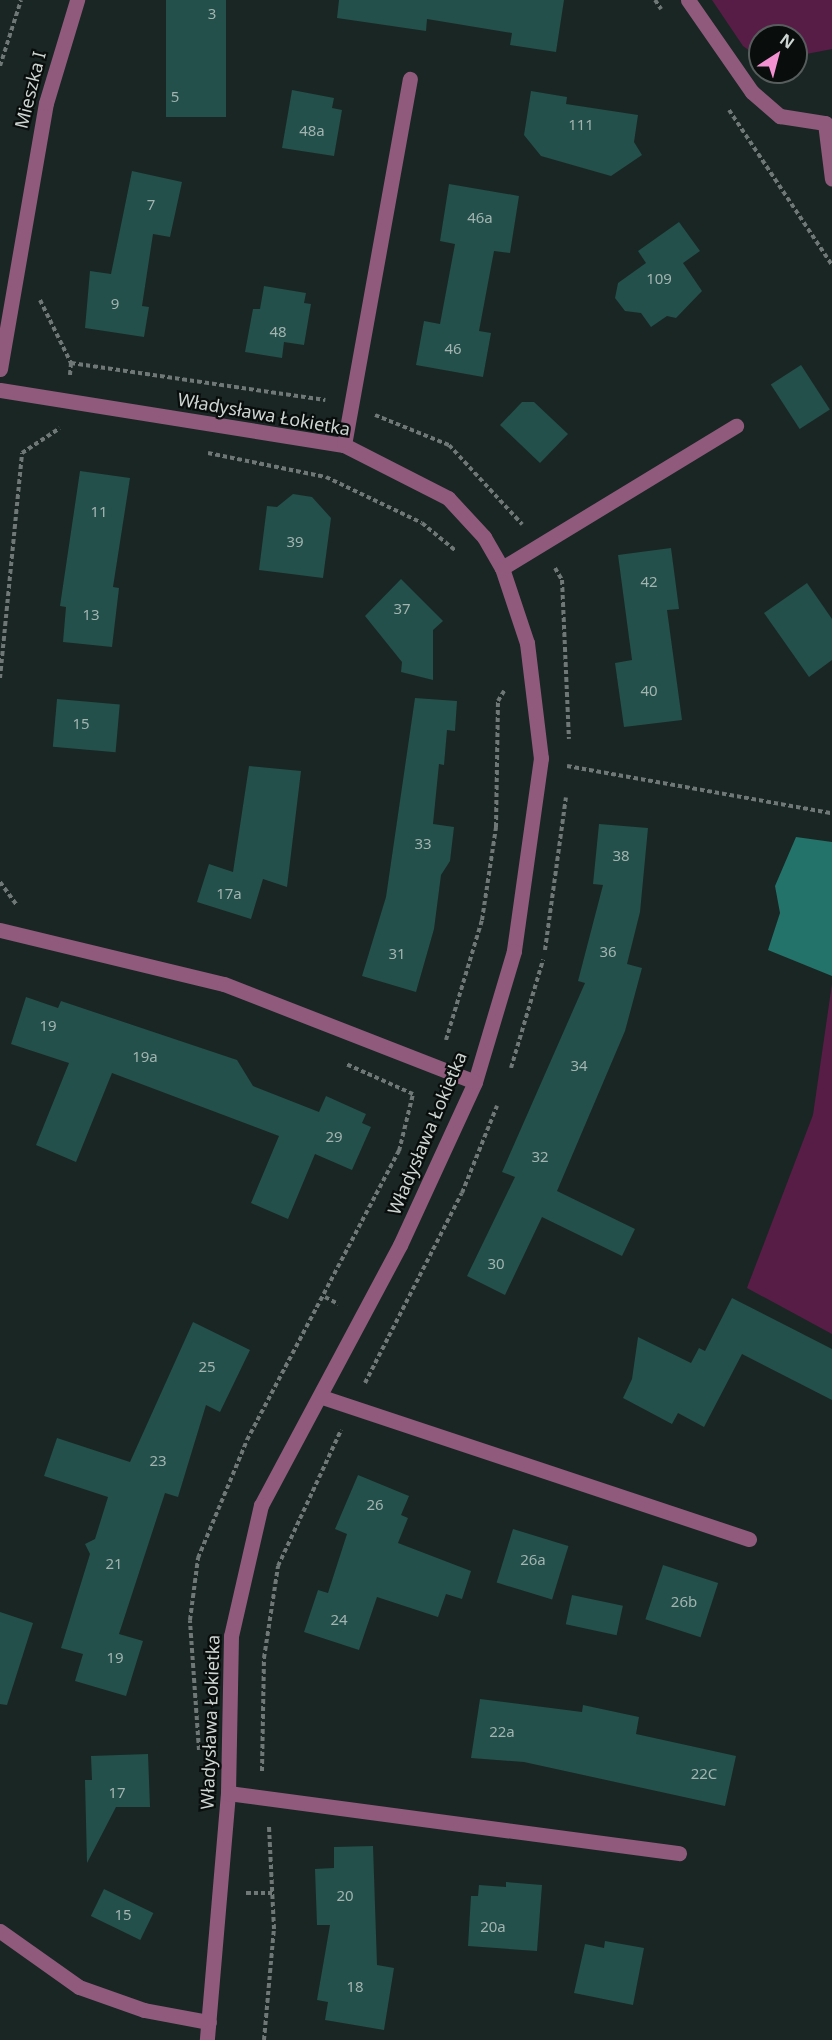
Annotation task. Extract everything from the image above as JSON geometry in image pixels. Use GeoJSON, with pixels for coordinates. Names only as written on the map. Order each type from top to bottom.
{"type":"FeatureCollection","features":[{"type":"Feature","properties":{"kind":"street","name":"Mieszka I"},"geometry":{"type":"LineString","coordinates":[[0,369],[46,103],[77,0]]}},
{"type":"Feature","properties":{"kind":"street"},"geometry":{"type":"LineString","coordinates":[[688,0],[752,92],[780,116],[825,123],[832,179]]}},
{"type":"Feature","properties":{"kind":"street"},"geometry":{"type":"LineString","coordinates":[[344,445],[410,79]]}},
{"type":"Feature","properties":{"kind":"street","name":"Władysława Łokietka"},"geometry":{"type":"LineString","coordinates":[[0,390],[344,445],[448,498],[484,537],[502,568],[527,643],[541,758],[514,951],[475,1082],[322,1397],[261,1505],[231,1636],[228,1793],[207,2040]]}},
{"type":"Feature","properties":{"kind":"street"},"geometry":{"type":"LineString","coordinates":[[502,568],[736,426]]}},
{"type":"Feature","properties":{"kind":"street"},"geometry":{"type":"LineString","coordinates":[[0,930],[224,984],[475,1082]]}},
{"type":"Feature","properties":{"kind":"street"},"geometry":{"type":"LineString","coordinates":[[322,1397],[749,1539]]}},
{"type":"Feature","properties":{"kind":"street"},"geometry":{"type":"LineString","coordinates":[[228,1793],[679,1853]]}},
{"type":"Feature","properties":{"kind":"street"},"geometry":{"type":"LineString","coordinates":[[0,1931],[79,1987],[144,2010],[209,2022]]}},
{"type":"Feature","properties":{"kind":"path"},"geometry":{"type":"LineString","coordinates":[[0,66],[21,0]]}},
{"type":"Feature","properties":{"kind":"path"},"geometry":{"type":"LineString","coordinates":[[655,0],[668,20]]}},
{"type":"Feature","properties":{"kind":"path"},"geometry":{"type":"LineString","coordinates":[[726,107],[832,265]]}},
{"type":"Feature","properties":{"kind":"path"},"geometry":{"type":"LineString","coordinates":[[0,678],[22,453],[63,426],[71,363],[40,292]]}},
{"type":"Feature","properties":{"kind":"path"},"geometry":{"type":"LineString","coordinates":[[199,450],[230,461],[326,477],[422,523],[463,557]]}},
{"type":"Feature","properties":{"kind":"path"},"geometry":{"type":"LineString","coordinates":[[439,1044],[447,1039],[482,920],[496,827],[498,701],[507,686]]}},
{"type":"Feature","properties":{"kind":"path"},"geometry":{"type":"LineString","coordinates":[[541,758],[832,813]]}},
{"type":"Feature","properties":{"kind":"path"},"geometry":{"type":"LineString","coordinates":[[199,1754],[190,1620],[198,1558],[247,1440],[399,1151],[413,1094],[336,1060]]}},
{"type":"Feature","properties":{"kind":"shaded area"},"geometry":{"type":"Polygon","coordinates":[[[712,0],[832,0],[832,49],[808,54],[808,24],[748,24],[748,50],[743,46],[712,0]]]}},
{"type":"Feature","properties":{"kind":"shaded area"},"geometry":{"type":"Polygon","coordinates":[[[796,837],[832,842],[832,976],[768,950],[780,913],[775,886],[796,837]]]}},
{"type":"Feature","properties":{"kind":"shaded area"},"geometry":{"type":"Polygon","coordinates":[[[832,984],[832,1334],[747,1288],[813,1115],[832,984]]]}},
{"type":"Feature","properties":{"kind":"building"},"geometry":{"type":"Polygon","coordinates":[[[166,0],[226,0],[226,117],[166,117],[166,0]]]}},
{"type":"Feature","properties":{"kind":"building"},"geometry":{"type":"Polygon","coordinates":[[[339,0],[564,0],[556,52],[510,45],[512,33],[427,19],[426,31],[337,18],[339,0]]]}},
{"type":"Feature","properties":{"kind":"building"},"geometry":{"type":"Polygon","coordinates":[[[292,90],[334,98],[332,108],[342,110],[334,156],[282,148],[292,90]]]}},
{"type":"Feature","properties":{"kind":"building"},"geometry":{"type":"Polygon","coordinates":[[[531,91],[567,97],[566,104],[638,115],[634,142],[642,155],[611,176],[541,156],[524,135],[531,91]]]}},
{"type":"Feature","properties":{"kind":"building"},"geometry":{"type":"Polygon","coordinates":[[[132,171],[182,182],[170,237],[153,234],[142,306],[149,307],[144,337],[85,328],[90,271],[111,274],[132,171]]]}},
{"type":"Feature","properties":{"kind":"building"},"geometry":{"type":"Polygon","coordinates":[[[449,184],[519,196],[510,253],[494,251],[479,331],[491,333],[483,377],[416,365],[424,321],[440,324],[455,244],[440,241],[449,184]]]}},
{"type":"Feature","properties":{"kind":"building"},"geometry":{"type":"Polygon","coordinates":[[[679,222],[700,251],[683,263],[702,291],[676,318],[667,316],[651,327],[641,313],[625,311],[615,298],[618,283],[646,263],[638,251],[679,222]]]}},
{"type":"Feature","properties":{"kind":"building"},"geometry":{"type":"Polygon","coordinates":[[[264,286],[306,293],[304,303],[311,304],[304,345],[284,342],[282,358],[245,352],[253,309],[260,309],[264,286]]]}},
{"type":"Feature","properties":{"kind":"building"},"geometry":{"type":"Polygon","coordinates":[[[801,365],[830,409],[800,429],[771,385],[801,365]]]}},
{"type":"Feature","properties":{"kind":"building"},"geometry":{"type":"Polygon","coordinates":[[[522,402],[534,402],[568,434],[540,463],[500,425],[522,402]]]}},
{"type":"Feature","properties":{"kind":"building"},"geometry":{"type":"Polygon","coordinates":[[[80,471],[130,478],[113,587],[119,588],[112,647],[63,642],[66,607],[60,606],[80,471]]]}},
{"type":"Feature","properties":{"kind":"building"},"geometry":{"type":"Polygon","coordinates":[[[293,494],[312,497],[331,518],[323,578],[259,570],[267,506],[277,507],[293,494]]]}},
{"type":"Feature","properties":{"kind":"building"},"geometry":{"type":"Polygon","coordinates":[[[671,548],[679,609],[667,610],[682,720],[624,727],[615,663],[632,660],[618,555],[671,548]]]}},
{"type":"Feature","properties":{"kind":"building"},"geometry":{"type":"Polygon","coordinates":[[[401,579],[443,621],[433,630],[433,680],[401,672],[402,662],[365,616],[401,579]]]}},
{"type":"Feature","properties":{"kind":"building"},"geometry":{"type":"Polygon","coordinates":[[[807,583],[832,619],[832,660],[809,677],[764,613],[807,583]]]}},
{"type":"Feature","properties":{"kind":"building"},"geometry":{"type":"Polygon","coordinates":[[[415,698],[457,701],[455,731],[447,730],[444,765],[439,764],[433,824],[454,827],[450,861],[441,875],[434,929],[416,992],[362,976],[386,897],[415,698]]]}},
{"type":"Feature","properties":{"kind":"building"},"geometry":{"type":"Polygon","coordinates":[[[57,699],[120,704],[116,752],[53,747],[57,699]]]}},
{"type":"Feature","properties":{"kind":"building"},"geometry":{"type":"Polygon","coordinates":[[[249,766],[301,771],[287,887],[263,879],[251,919],[197,902],[209,864],[233,872],[249,766]]]}},
{"type":"Feature","properties":{"kind":"building"},"geometry":{"type":"Polygon","coordinates":[[[599,824],[648,828],[640,912],[627,964],[642,968],[625,1031],[557,1191],[635,1229],[622,1256],[542,1217],[505,1295],[467,1276],[515,1177],[502,1172],[585,983],[578,981],[603,885],[593,884],[599,824]]]}},
{"type":"Feature","properties":{"kind":"building"},"geometry":{"type":"Polygon","coordinates":[[[26,997],[58,1008],[61,1001],[237,1060],[253,1086],[319,1112],[326,1096],[366,1114],[362,1123],[371,1127],[352,1170],[315,1154],[288,1219],[251,1203],[279,1136],[112,1073],[76,1162],[36,1145],[69,1063],[11,1044],[26,997]]]}},
{"type":"Feature","properties":{"kind":"building"},"geometry":{"type":"Polygon","coordinates":[[[732,1298],[832,1349],[832,1400],[742,1354],[704,1427],[678,1413],[672,1424],[623,1398],[632,1379],[638,1337],[691,1363],[699,1348],[705,1351],[732,1298]]]}},
{"type":"Feature","properties":{"kind":"building"},"geometry":{"type":"Polygon","coordinates":[[[193,1322],[250,1350],[220,1412],[206,1405],[178,1497],[165,1493],[119,1634],[143,1641],[126,1696],[75,1681],[83,1654],[61,1648],[90,1554],[85,1544],[95,1539],[108,1497],[44,1476],[57,1438],[130,1462],[193,1322]]]}},
{"type":"Feature","properties":{"kind":"building"},"geometry":{"type":"Polygon","coordinates":[[[358,1475],[409,1496],[401,1515],[408,1518],[398,1543],[471,1571],[462,1599],[446,1594],[438,1617],[377,1597],[359,1650],[304,1632],[318,1590],[328,1593],[347,1534],[335,1529],[358,1475]]]}},
{"type":"Feature","properties":{"kind":"building"},"geometry":{"type":"Polygon","coordinates":[[[513,1529],[568,1546],[552,1600],[497,1583],[513,1529]]]}},
{"type":"Feature","properties":{"kind":"building"},"geometry":{"type":"Polygon","coordinates":[[[663,1565],[718,1583],[701,1637],[645,1619],[663,1565]]]}},
{"type":"Feature","properties":{"kind":"building"},"geometry":{"type":"Polygon","coordinates":[[[572,1595],[623,1606],[617,1635],[566,1624],[572,1595]]]}},
{"type":"Feature","properties":{"kind":"building"},"geometry":{"type":"Polygon","coordinates":[[[0,1612],[33,1623],[7,1705],[0,1704],[0,1612]]]}},
{"type":"Feature","properties":{"kind":"building"},"geometry":{"type":"Polygon","coordinates":[[[480,1699],[582,1712],[583,1705],[639,1717],[636,1734],[736,1756],[725,1806],[524,1762],[471,1758],[480,1699]]]}},
{"type":"Feature","properties":{"kind":"building"},"geometry":{"type":"Polygon","coordinates":[[[148,1754],[150,1807],[116,1807],[87,1863],[85,1780],[92,1780],[91,1756],[148,1754]]]}},
{"type":"Feature","properties":{"kind":"building"},"geometry":{"type":"Polygon","coordinates":[[[373,1846],[377,1965],[394,1968],[384,2030],[325,2020],[328,2002],[317,2000],[330,1925],[317,1925],[315,1869],[334,1868],[334,1847],[373,1846]]]}},
{"type":"Feature","properties":{"kind":"building"},"geometry":{"type":"Polygon","coordinates":[[[506,1882],[542,1885],[537,1951],[468,1946],[471,1896],[478,1896],[479,1885],[506,1887],[506,1882]]]}},
{"type":"Feature","properties":{"kind":"building"},"geometry":{"type":"Polygon","coordinates":[[[104,1889],[153,1913],[140,1940],[91,1916],[104,1889]]]}},
{"type":"Feature","properties":{"kind":"building"},"geometry":{"type":"Polygon","coordinates":[[[605,1941],[644,1948],[633,2005],[574,1993],[585,1944],[604,1948],[605,1941]]]}}]}
